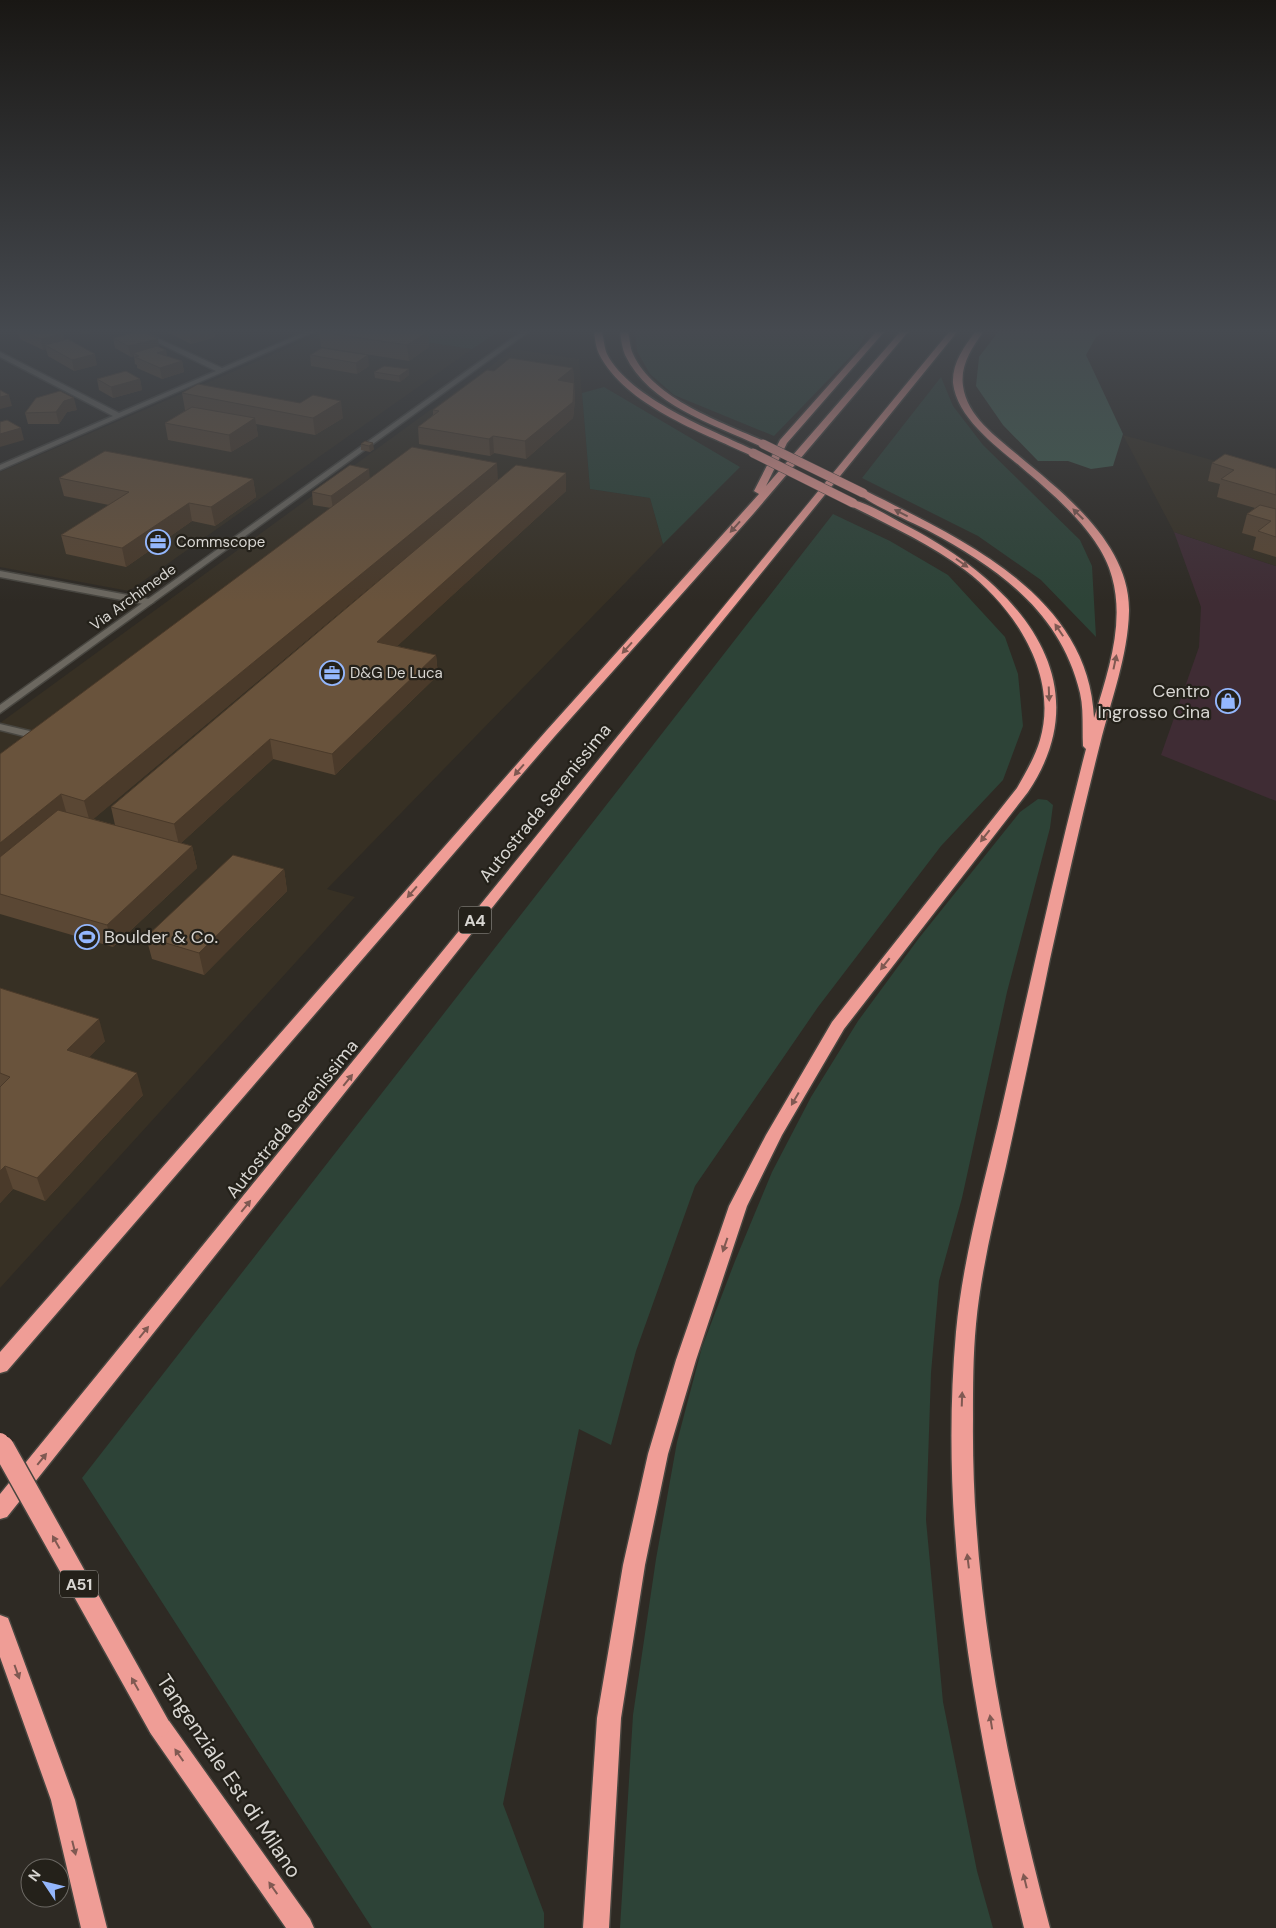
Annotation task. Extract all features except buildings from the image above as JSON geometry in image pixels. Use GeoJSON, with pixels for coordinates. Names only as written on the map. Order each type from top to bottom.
{"type":"FeatureCollection","features":[{"type":"Feature","properties":{"kind":"highway"},"geometry":{"type":"LineString","coordinates":[[596,1928],[608,1718],[634,1565],[658,1454],[686,1360],[738,1206],[774,1135],[838,1026],[1023,789],[1038,766],[1049,732],[1049,682],[1044,661],[1033,639],[1014,612],[984,580],[935,546],[690,422]]}},
{"type":"Feature","properties":{"kind":"highway"},"geometry":{"type":"LineString","coordinates":[[718,422],[863,493],[968,548],[1016,582],[1048,615],[1072,652],[1086,694],[1090,760]]}},
{"type":"Feature","properties":{"kind":"highway"},"geometry":{"type":"LineString","coordinates":[[750,511],[784,442],[801,422]]}},
{"type":"Feature","properties":{"kind":"highway"},"geometry":{"type":"LineString","coordinates":[[0,1365],[551,733],[750,511],[827,422]]}},
{"type":"Feature","properties":{"kind":"highway","name":"Autostrada Serenissima"},"geometry":{"type":"LineString","coordinates":[[0,1510],[616,744],[879,422]]}},
{"type":"Feature","properties":{"kind":"highway"},"geometry":{"type":"LineString","coordinates":[[977,422],[985,432],[1083,520],[1108,551],[1119,578],[1124,601],[1122,626],[1114,669],[1090,760],[978,1248],[968,1313],[963,1378],[961,1483],[966,1548],[980,1659],[999,1773],[1037,1928]]}},
{"type":"Feature","properties":{"kind":"highway","name":"Tangenziale Est di Milano"},"geometry":{"type":"LineString","coordinates":[[0,1442],[159,1726],[301,1928]]}},
{"type":"Feature","properties":{"kind":"highway"},"geometry":{"type":"LineString","coordinates":[[0,1626],[63,1800],[94,1928]]}},
{"type":"Feature","properties":{"kind":"street"},"geometry":{"type":"LineString","coordinates":[[0,468],[105,422]]}},
{"type":"Feature","properties":{"kind":"street","name":"Via Archimede"},"geometry":{"type":"LineString","coordinates":[[0,710],[400,422]]}},
{"type":"Feature","properties":{"kind":"street"},"geometry":{"type":"LineString","coordinates":[[0,574],[149,602]]}},
{"type":"Feature","properties":{"kind":"street"},"geometry":{"type":"LineString","coordinates":[[0,727],[40,737],[48,731]]}},
{"type":"Feature","properties":{"kind":"shaded area"},"geometry":{"type":"Polygon","coordinates":[[[116,422],[369,422],[129,591],[0,567],[0,472],[116,422]]]}},
{"type":"Feature","properties":{"kind":"shaded area"},"geometry":{"type":"Polygon","coordinates":[[[414,422],[584,422],[590,489],[650,498],[663,544],[327,889],[355,897],[0,1288],[0,723],[414,422]]]}},
{"type":"Feature","properties":{"kind":"shaded area"},"geometry":{"type":"Polygon","coordinates":[[[1123,435],[1276,478],[1276,566],[1174,532],[1123,435]]]}},
{"type":"Feature","properties":{"kind":"shaded area","name":"Centro Ingrosso Cina"},"geometry":{"type":"Polygon","coordinates":[[[1174,532],[1276,566],[1276,801],[1161,755],[1199,647],[1201,607],[1174,532]]]}},
{"type":"Feature","properties":{"kind":"green space"},"geometry":{"type":"Polygon","coordinates":[[[584,422],[663,422],[740,467],[663,544],[650,498],[590,489],[584,422]]]}},
{"type":"Feature","properties":{"kind":"green space"},"geometry":{"type":"Polygon","coordinates":[[[740,422],[788,422],[774,436],[740,422]]]}},
{"type":"Feature","properties":{"kind":"green space"},"geometry":{"type":"Polygon","coordinates":[[[906,422],[965,422],[983,445],[1080,540],[1092,566],[1096,637],[1041,580],[978,536],[862,478],[906,422]]]}},
{"type":"Feature","properties":{"kind":"green space"},"geometry":{"type":"Polygon","coordinates":[[[1001,422],[1117,422],[1123,434],[1113,466],[1091,469],[1068,461],[1038,461],[1001,422]]]}},
{"type":"Feature","properties":{"kind":"green space"},"geometry":{"type":"Polygon","coordinates":[[[833,514],[890,541],[948,575],[1005,637],[1018,674],[1023,726],[1003,780],[941,846],[818,1007],[695,1186],[636,1351],[611,1445],[579,1429],[503,1804],[544,1913],[544,1928],[372,1928],[82,1478],[833,514]]]}},
{"type":"Feature","properties":{"kind":"green space"},"geometry":{"type":"Polygon","coordinates":[[[1038,799],[1047,800],[1053,805],[1050,828],[1007,992],[962,1198],[939,1281],[931,1373],[926,1520],[943,1702],[977,1871],[993,1928],[620,1928],[633,1715],[656,1559],[677,1442],[702,1347],[772,1172],[811,1097],[858,1021],[919,938],[1020,812],[1038,799]]]}},
{"type":"Feature","properties":{"kind":"place","name":"Commscope"},"geometry":{"type":"Point","coordinates":[158,542]}},
{"type":"Feature","properties":{"kind":"place","name":"D&G De Luca"},"geometry":{"type":"Point","coordinates":[332,673]}},
{"type":"Feature","properties":{"kind":"place","name":"Centro Ingrosso Cina"},"geometry":{"type":"Point","coordinates":[1228,701]}},
{"type":"Feature","properties":{"kind":"place","name":"Boulder & Co."},"geometry":{"type":"Point","coordinates":[87,937]}}]}
